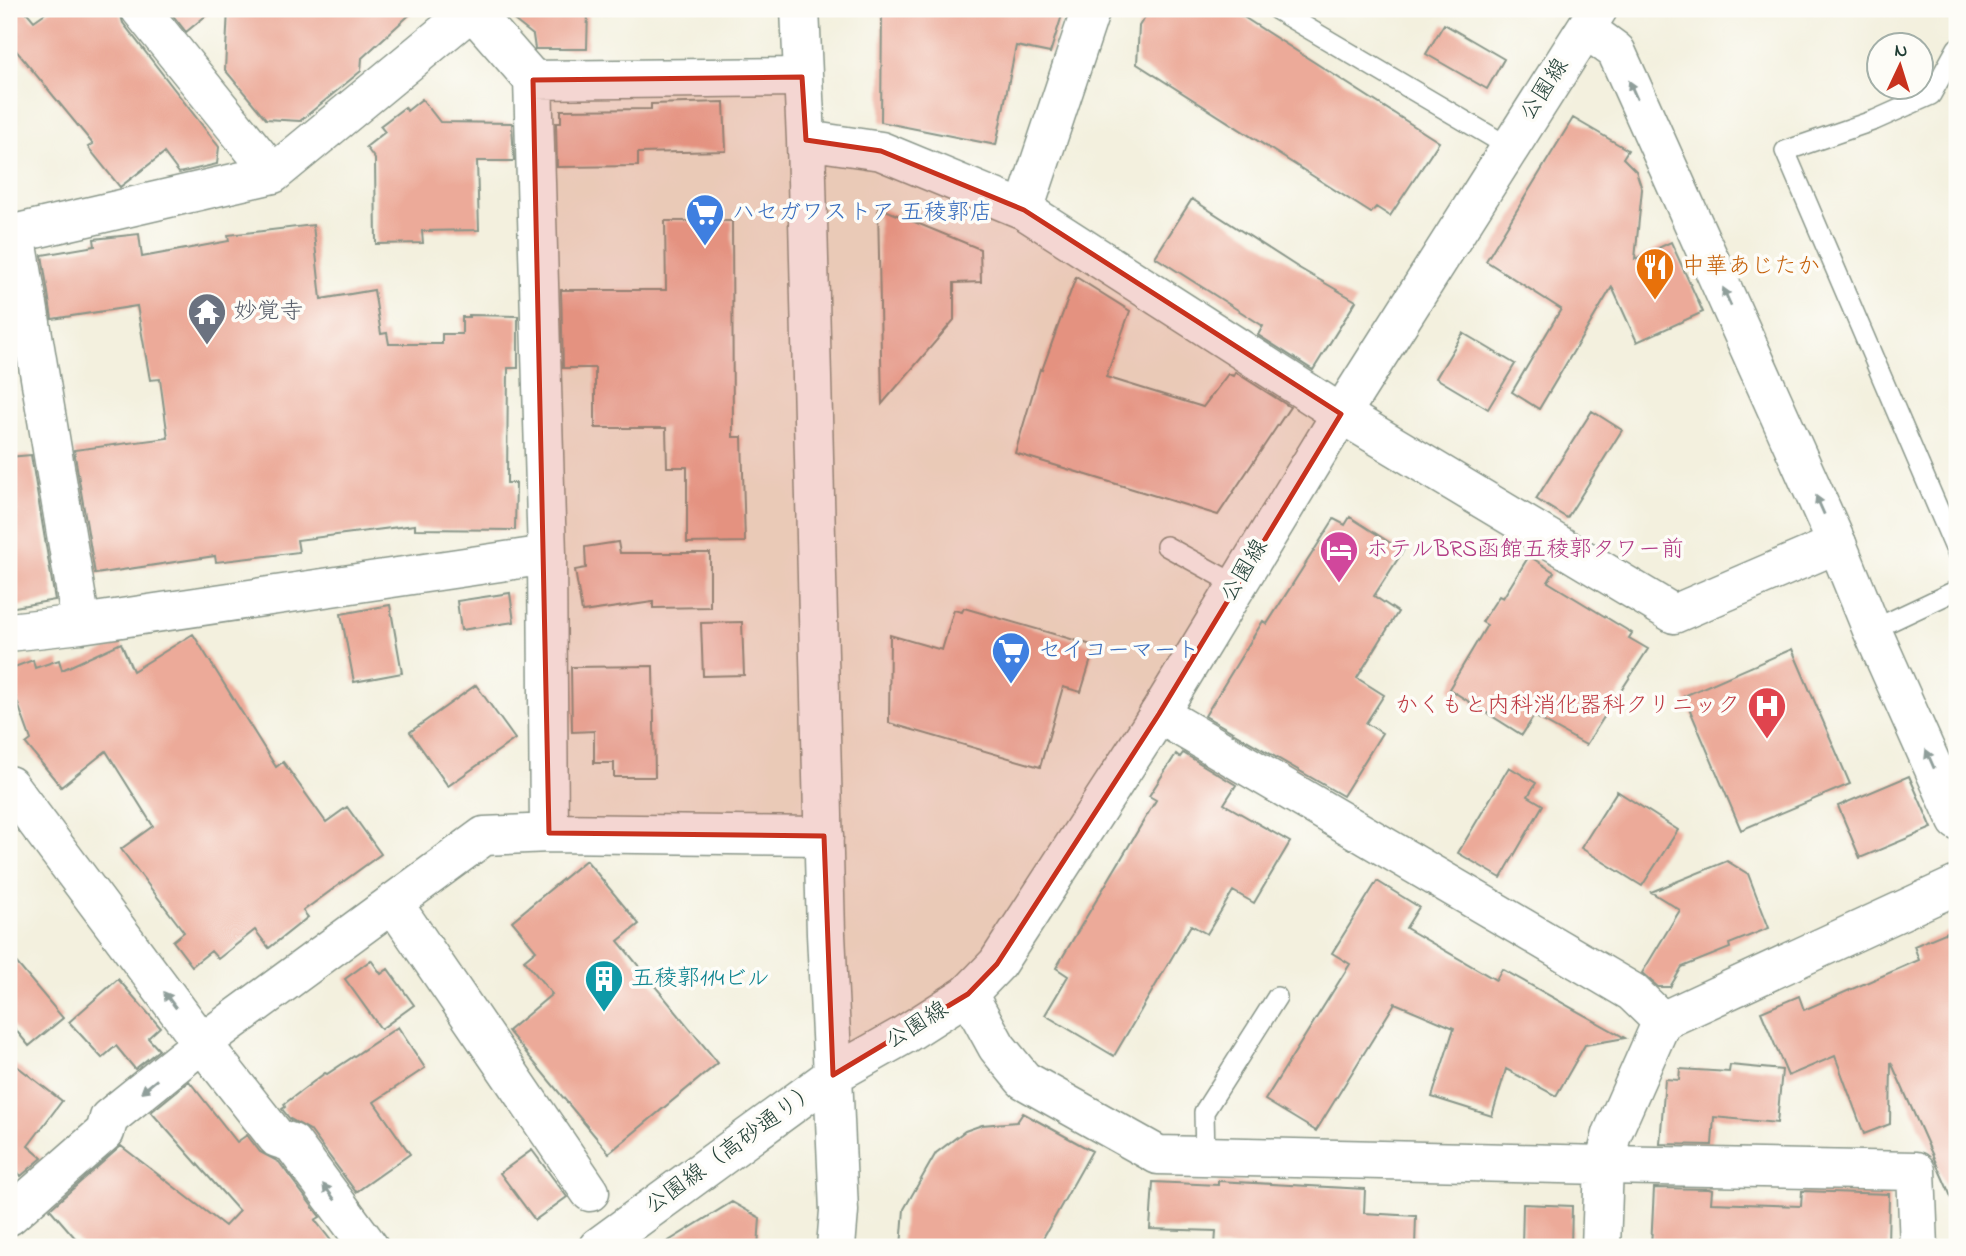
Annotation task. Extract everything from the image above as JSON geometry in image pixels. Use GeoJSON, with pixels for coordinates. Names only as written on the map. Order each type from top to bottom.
{"type":"FeatureCollection","features":[{"type":"Feature","properties":{"kind":"street"},"geometry":{"type":"LineString","coordinates":[[140,9],[273,174]]}},
{"type":"Feature","properties":{"kind":"street"},"geometry":{"type":"LineString","coordinates":[[81,624],[12,234],[273,174],[472,9],[533,80],[547,555],[549,833]]}},
{"type":"Feature","properties":{"kind":"street"},"geometry":{"type":"LineString","coordinates":[[800,9],[806,140],[824,835],[839,1211],[836,1247]]}},
{"type":"Feature","properties":{"kind":"street"},"geometry":{"type":"LineString","coordinates":[[1024,210],[1091,9]]}},
{"type":"Feature","properties":{"kind":"street"},"geometry":{"type":"LineString","coordinates":[[1592,19],[1616,51],[1837,544],[1957,821]]}},
{"type":"Feature","properties":{"kind":"street","name":"公園線"},"geometry":{"type":"LineString","coordinates":[[833,1075],[904,1035],[968,994],[997,964],[1159,714],[1341,414],[1592,19]]}},
{"type":"Feature","properties":{"kind":"street"},"geometry":{"type":"LineString","coordinates":[[533,80],[802,77]]}},
{"type":"Feature","properties":{"kind":"street"},"geometry":{"type":"LineString","coordinates":[[806,140],[881,151],[1024,210],[1341,414],[1674,614],[1837,544]]}},
{"type":"Feature","properties":{"kind":"street"},"geometry":{"type":"LineString","coordinates":[[9,632],[81,624],[547,555]]}},
{"type":"Feature","properties":{"kind":"street"},"geometry":{"type":"LineString","coordinates":[[1159,714],[1632,992],[1662,1021]]}},
{"type":"Feature","properties":{"kind":"street"},"geometry":{"type":"LineString","coordinates":[[9,785],[202,1042],[277,1138],[292,1143],[369,1247]]}},
{"type":"Feature","properties":{"kind":"street"},"geometry":{"type":"LineString","coordinates":[[9,1216],[104,1132],[109,1118],[202,1042],[485,836],[549,833],[824,835]]}},
{"type":"Feature","properties":{"kind":"street"},"geometry":{"type":"LineString","coordinates":[[1601,1247],[1604,1165],[1612,1133],[1662,1021],[1957,886]]}},
{"type":"Feature","properties":{"kind":"street"},"geometry":{"type":"LineString","coordinates":[[393,903],[590,1192]]}},
{"type":"Feature","properties":{"kind":"street"},"geometry":{"type":"LineString","coordinates":[[968,994],[997,1047],[1024,1080],[1158,1155],[1916,1171],[1919,1247]]}},
{"type":"Feature","properties":{"kind":"street","name":"公園線（高砂通り）"},"geometry":{"type":"LineString","coordinates":[[598,1247],[833,1075]]}},
{"type":"Feature","properties":{"kind":"lane"},"geometry":{"type":"LineString","coordinates":[[1277,10],[1509,146]]}},
{"type":"Feature","properties":{"kind":"lane"},"geometry":{"type":"LineString","coordinates":[[1957,48],[1931,95],[1875,120],[1785,151],[1957,553]]}},
{"type":"Feature","properties":{"kind":"lane"},"geometry":{"type":"LineString","coordinates":[[1166,546],[1237,585]]}},
{"type":"Feature","properties":{"kind":"lane"},"geometry":{"type":"LineString","coordinates":[[1872,630],[1957,590]]}},
{"type":"Feature","properties":{"kind":"lane"},"geometry":{"type":"LineString","coordinates":[[1205,1157],[1204,1112],[1277,997]]}},
{"type":"Feature","properties":{"kind":"highlighted area"},"geometry":{"type":"Polygon","coordinates":[[[802,77],[806,140],[881,151],[1024,210],[1341,414],[1159,714],[997,964],[968,994],[833,1075],[824,836],[549,833],[533,80],[802,77]]]}},
{"type":"Feature","properties":{"kind":"building"},"geometry":{"type":"Polygon","coordinates":[[[9,9],[24,9],[34,21],[51,9],[119,9],[123,23],[219,147],[217,164],[179,173],[164,153],[120,187],[88,147],[93,144],[9,42],[9,9]]]}},
{"type":"Feature","properties":{"kind":"building"},"geometry":{"type":"Polygon","coordinates":[[[168,9],[214,9],[186,32],[168,9]]]}},
{"type":"Feature","properties":{"kind":"building"},"geometry":{"type":"Polygon","coordinates":[[[228,9],[416,9],[362,58],[361,71],[300,121],[266,119],[225,70],[228,9]]]}},
{"type":"Feature","properties":{"kind":"building"},"geometry":{"type":"Polygon","coordinates":[[[500,9],[588,9],[587,49],[535,49],[533,35],[500,9]]]}},
{"type":"Feature","properties":{"kind":"building"},"geometry":{"type":"Polygon","coordinates":[[[882,9],[1064,9],[1050,53],[1016,46],[996,145],[881,122],[882,9]]]}},
{"type":"Feature","properties":{"kind":"building"},"geometry":{"type":"Polygon","coordinates":[[[1150,9],[1231,9],[1439,142],[1390,216],[1376,207],[1371,213],[1137,64],[1139,26],[1150,9]]]}},
{"type":"Feature","properties":{"kind":"building"},"geometry":{"type":"Polygon","coordinates":[[[1444,24],[1504,59],[1487,89],[1426,54],[1444,24]]]}},
{"type":"Feature","properties":{"kind":"building"},"geometry":{"type":"Polygon","coordinates":[[[422,99],[440,122],[512,123],[514,161],[477,161],[479,230],[422,231],[423,243],[376,244],[375,159],[366,147],[385,132],[380,126],[405,107],[407,111],[422,99]]]}},
{"type":"Feature","properties":{"kind":"building"},"geometry":{"type":"Polygon","coordinates":[[[724,102],[726,151],[638,153],[638,166],[557,167],[556,123],[561,123],[561,110],[651,109],[651,104],[724,102]]]}},
{"type":"Feature","properties":{"kind":"building"},"geometry":{"type":"Polygon","coordinates":[[[1573,118],[1628,150],[1623,158],[1636,171],[1642,189],[1635,259],[1671,242],[1703,312],[1637,342],[1612,287],[1539,409],[1512,392],[1561,309],[1486,261],[1573,118]]]}},
{"type":"Feature","properties":{"kind":"building"},"geometry":{"type":"Polygon","coordinates":[[[1192,199],[1356,301],[1313,370],[1258,335],[1263,326],[1155,257],[1192,199]]]}},
{"type":"Feature","properties":{"kind":"building"},"geometry":{"type":"Polygon","coordinates":[[[878,207],[980,249],[981,282],[954,283],[954,320],[882,404],[878,207]]]}},
{"type":"Feature","properties":{"kind":"building"},"geometry":{"type":"Polygon","coordinates":[[[665,221],[732,221],[733,437],[742,437],[745,542],[687,543],[687,467],[667,467],[666,428],[595,428],[595,368],[563,368],[561,290],[666,290],[665,221]]]}},
{"type":"Feature","properties":{"kind":"building"},"geometry":{"type":"Polygon","coordinates":[[[313,225],[321,299],[374,290],[381,334],[387,333],[389,344],[442,344],[442,334],[462,334],[462,317],[469,315],[518,316],[518,368],[508,368],[507,483],[516,483],[515,530],[415,529],[415,525],[297,540],[299,552],[216,562],[215,556],[95,574],[74,450],[168,438],[160,379],[150,380],[137,306],[52,319],[42,255],[95,246],[94,239],[139,234],[142,257],[229,241],[228,235],[313,225]]]}},
{"type":"Feature","properties":{"kind":"building"},"geometry":{"type":"Polygon","coordinates":[[[1076,277],[1130,311],[1106,377],[1203,407],[1228,374],[1233,376],[1235,372],[1290,407],[1218,515],[1015,453],[1040,369],[1042,370],[1076,277]]]}},
{"type":"Feature","properties":{"kind":"building"},"geometry":{"type":"Polygon","coordinates":[[[1463,333],[1515,364],[1488,409],[1436,378],[1463,333]]]}},
{"type":"Feature","properties":{"kind":"building"},"geometry":{"type":"Polygon","coordinates":[[[1592,411],[1622,430],[1567,518],[1536,499],[1592,411]]]}},
{"type":"Feature","properties":{"kind":"building"},"geometry":{"type":"Polygon","coordinates":[[[31,455],[55,600],[9,608],[9,457],[31,455]]]}},
{"type":"Feature","properties":{"kind":"building"},"geometry":{"type":"Polygon","coordinates":[[[1350,517],[1403,551],[1374,596],[1398,612],[1357,678],[1384,695],[1366,723],[1382,733],[1343,796],[1205,716],[1263,621],[1267,624],[1334,519],[1345,525],[1350,517]]]}},
{"type":"Feature","properties":{"kind":"building"},"geometry":{"type":"Polygon","coordinates":[[[618,542],[620,553],[710,553],[710,607],[653,608],[653,602],[582,612],[575,570],[586,568],[585,547],[618,542]]]}},
{"type":"Feature","properties":{"kind":"building"},"geometry":{"type":"Polygon","coordinates":[[[1529,556],[1554,572],[1548,582],[1632,633],[1629,638],[1648,649],[1586,745],[1534,716],[1522,735],[1449,689],[1487,625],[1482,622],[1499,596],[1503,598],[1529,556]]]}},
{"type":"Feature","properties":{"kind":"building"},"geometry":{"type":"Polygon","coordinates":[[[510,593],[514,622],[461,630],[457,601],[510,593]]]}},
{"type":"Feature","properties":{"kind":"building"},"geometry":{"type":"Polygon","coordinates":[[[390,605],[402,673],[354,682],[341,614],[390,605]]]}},
{"type":"Feature","properties":{"kind":"building"},"geometry":{"type":"Polygon","coordinates":[[[964,608],[1095,646],[1081,692],[1063,687],[1040,767],[889,723],[890,635],[942,650],[954,610],[962,612],[964,608]]]}},
{"type":"Feature","properties":{"kind":"building"},"geometry":{"type":"Polygon","coordinates":[[[742,622],[744,675],[703,676],[701,623],[742,622]]]}},
{"type":"Feature","properties":{"kind":"building"},"geometry":{"type":"Polygon","coordinates":[[[193,634],[276,767],[283,762],[326,822],[347,807],[381,854],[303,911],[308,917],[269,948],[255,930],[218,959],[211,951],[192,966],[173,941],[184,932],[121,849],[153,826],[106,751],[61,787],[26,744],[31,740],[9,679],[9,669],[33,660],[35,668],[59,660],[62,670],[121,643],[133,671],[193,634]]]}},
{"type":"Feature","properties":{"kind":"building","name":"かくもと内科消化器科クリニック"},"geometry":{"type":"Polygon","coordinates":[[[1792,649],[1850,784],[1741,830],[1684,696],[1792,649]]]}},
{"type":"Feature","properties":{"kind":"building"},"geometry":{"type":"Polygon","coordinates":[[[653,666],[655,777],[614,777],[614,763],[594,763],[594,731],[572,732],[571,667],[653,666]]]}},
{"type":"Feature","properties":{"kind":"building"},"geometry":{"type":"Polygon","coordinates":[[[476,685],[515,739],[448,786],[410,732],[476,685]]]}},
{"type":"Feature","properties":{"kind":"building"},"geometry":{"type":"Polygon","coordinates":[[[1183,753],[1236,785],[1224,804],[1290,842],[1254,903],[1233,891],[1207,934],[1191,925],[1114,1056],[1045,1015],[1068,976],[1056,968],[1156,800],[1149,796],[1176,754],[1180,757],[1183,753]]]}},
{"type":"Feature","properties":{"kind":"building"},"geometry":{"type":"Polygon","coordinates":[[[1509,767],[1536,783],[1528,796],[1543,805],[1501,878],[1458,853],[1509,767]]]}},
{"type":"Feature","properties":{"kind":"building"},"geometry":{"type":"Polygon","coordinates":[[[1909,776],[1932,828],[1860,858],[1838,806],[1909,776]]]}},
{"type":"Feature","properties":{"kind":"building"},"geometry":{"type":"Polygon","coordinates":[[[1617,791],[1678,830],[1642,886],[1581,848],[1617,791]]]}},
{"type":"Feature","properties":{"kind":"building","name":"五稜郭114ビル"},"geometry":{"type":"Polygon","coordinates":[[[586,860],[639,924],[618,941],[718,1063],[609,1153],[508,1031],[552,994],[524,960],[536,950],[512,921],[586,860]]]}},
{"type":"Feature","properties":{"kind":"building"},"geometry":{"type":"Polygon","coordinates":[[[1727,861],[1748,874],[1769,928],[1729,944],[1730,948],[1682,967],[1670,987],[1658,987],[1642,973],[1680,910],[1651,892],[1727,861]]]}},
{"type":"Feature","properties":{"kind":"building"},"geometry":{"type":"Polygon","coordinates":[[[1377,881],[1419,907],[1406,928],[1496,980],[1502,969],[1625,1038],[1585,1045],[1556,1096],[1506,1069],[1492,1116],[1432,1097],[1454,1028],[1395,1003],[1316,1131],[1265,1100],[1350,964],[1332,953],[1377,881]]]}},
{"type":"Feature","properties":{"kind":"building"},"geometry":{"type":"Polygon","coordinates":[[[1957,928],[1957,1210],[1891,1062],[1890,1124],[1864,1134],[1835,1056],[1788,1076],[1761,1012],[1799,996],[1804,1010],[1919,960],[1914,946],[1957,928]]]}},
{"type":"Feature","properties":{"kind":"building"},"geometry":{"type":"Polygon","coordinates":[[[9,954],[63,1018],[29,1046],[9,1022],[9,954]]]}},
{"type":"Feature","properties":{"kind":"building"},"geometry":{"type":"Polygon","coordinates":[[[371,960],[381,974],[388,969],[414,1005],[381,1029],[345,979],[371,960]]]}},
{"type":"Feature","properties":{"kind":"building"},"geometry":{"type":"Polygon","coordinates":[[[118,979],[160,1027],[148,1038],[159,1050],[135,1069],[116,1046],[102,1058],[69,1022],[118,979]]]}},
{"type":"Feature","properties":{"kind":"building"},"geometry":{"type":"Polygon","coordinates":[[[398,1027],[425,1068],[374,1102],[410,1154],[356,1192],[310,1130],[290,1119],[282,1109],[284,1104],[325,1073],[398,1027]]]}},
{"type":"Feature","properties":{"kind":"building"},"geometry":{"type":"Polygon","coordinates":[[[9,1060],[62,1101],[28,1146],[42,1158],[21,1176],[13,1166],[9,1171],[9,1060]]]}},
{"type":"Feature","properties":{"kind":"building"},"geometry":{"type":"Polygon","coordinates":[[[1730,1065],[1782,1070],[1777,1123],[1714,1117],[1712,1145],[1660,1144],[1665,1079],[1679,1080],[1680,1069],[1729,1072],[1730,1065]]]}},
{"type":"Feature","properties":{"kind":"building"},"geometry":{"type":"Polygon","coordinates":[[[189,1081],[237,1142],[247,1135],[260,1152],[279,1162],[320,1217],[315,1220],[336,1247],[83,1247],[50,1209],[121,1146],[225,1226],[239,1211],[151,1112],[189,1081]]]}},
{"type":"Feature","properties":{"kind":"building"},"geometry":{"type":"Polygon","coordinates":[[[1023,1113],[1092,1151],[1038,1247],[901,1247],[904,1209],[936,1153],[965,1131],[982,1125],[1017,1122],[1023,1113]]]}},
{"type":"Feature","properties":{"kind":"building"},"geometry":{"type":"Polygon","coordinates":[[[532,1150],[567,1197],[535,1220],[500,1173],[532,1150]]]}},
{"type":"Feature","properties":{"kind":"building"},"geometry":{"type":"Polygon","coordinates":[[[1218,1181],[1365,1189],[1364,1213],[1416,1216],[1415,1247],[1215,1247],[1216,1231],[1150,1229],[1153,1182],[1218,1185],[1218,1181]]]}},
{"type":"Feature","properties":{"kind":"building"},"geometry":{"type":"Polygon","coordinates":[[[1654,1188],[1709,1189],[1712,1190],[1711,1203],[1801,1206],[1802,1191],[1889,1194],[1888,1247],[1651,1247],[1654,1188]]]}},
{"type":"Feature","properties":{"kind":"building"},"geometry":{"type":"Polygon","coordinates":[[[732,1202],[760,1218],[758,1247],[659,1247],[732,1202]]]}},
{"type":"Feature","properties":{"kind":"building"},"geometry":{"type":"Polygon","coordinates":[[[1523,1204],[1572,1206],[1571,1247],[1522,1247],[1523,1204]]]}},
{"type":"Feature","properties":{"kind":"place","name":"ハセガワストア 五稜郭店"},"geometry":{"type":"Point","coordinates":[705,247]}},
{"type":"Feature","properties":{"kind":"place","name":"中華あじたか"},"geometry":{"type":"Point","coordinates":[1655,301]}},
{"type":"Feature","properties":{"kind":"place","name":"妙覚寺"},"geometry":{"type":"Point","coordinates":[207,346]}},
{"type":"Feature","properties":{"kind":"place","name":"ホテルBRS函館五稜郭タワー前"},"geometry":{"type":"Point","coordinates":[1339,584]}},
{"type":"Feature","properties":{"kind":"place","name":"セイコーマート"},"geometry":{"type":"Point","coordinates":[1011,685]}},
{"type":"Feature","properties":{"kind":"place","name":"かくもと内科消化器科クリニック"},"geometry":{"type":"Point","coordinates":[1767,740]}},
{"type":"Feature","properties":{"kind":"place","name":"五稜郭114ビル"},"geometry":{"type":"Point","coordinates":[604,1013]}}]}
